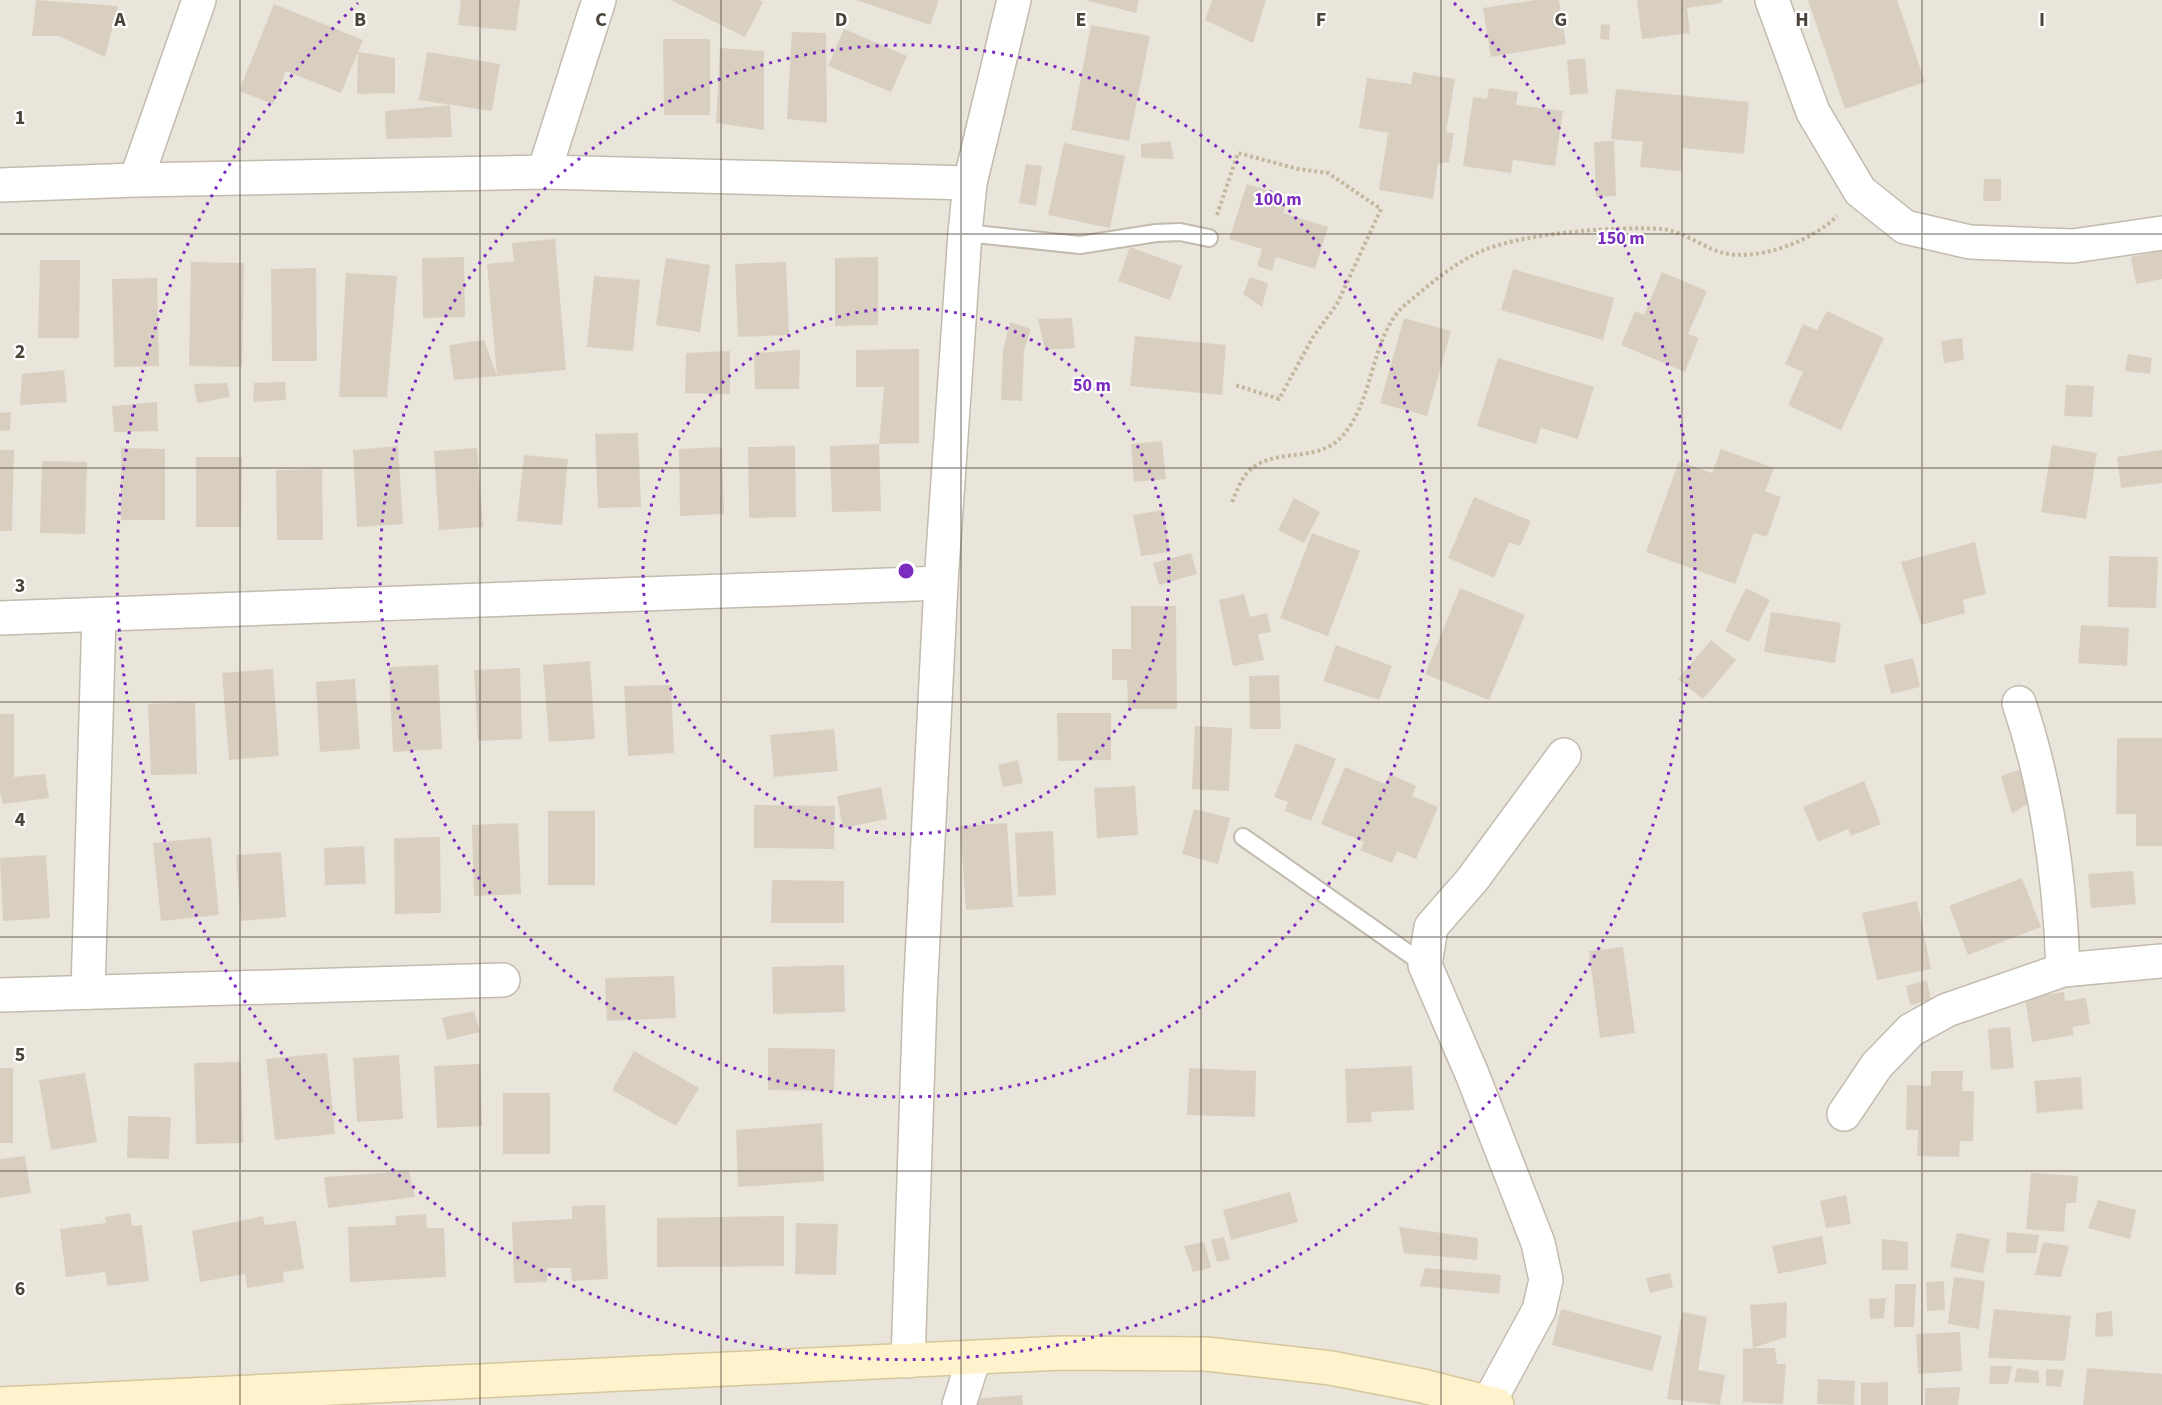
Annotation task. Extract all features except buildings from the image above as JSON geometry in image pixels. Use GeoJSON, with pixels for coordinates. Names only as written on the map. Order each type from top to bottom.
{"type":"FeatureCollection","features":[{"type":"Feature","properties":{"kind":"main road"},"geometry":{"type":"LineString","coordinates":[[0,1404],[1061,1353],[1206,1354],[1331,1368],[1493,1404]]}},
{"type":"Feature","properties":{"kind":"street"},"geometry":{"type":"LineString","coordinates":[[136,180],[199,0]]}},
{"type":"Feature","properties":{"kind":"street"},"geometry":{"type":"LineString","coordinates":[[544,172],[599,0]]}},
{"type":"Feature","properties":{"kind":"street"},"geometry":{"type":"LineString","coordinates":[[908,1361],[920,998],[941,583],[964,233],[970,183],[1014,0]]}},
{"type":"Feature","properties":{"kind":"street"},"geometry":{"type":"LineString","coordinates":[[1772,0],[1813,112],[1860,191],[1905,227],[1970,242],[2073,246],[2162,233]]}},
{"type":"Feature","properties":{"kind":"street"},"geometry":{"type":"LineString","coordinates":[[0,186],[136,180],[544,172],[970,183]]}},
{"type":"Feature","properties":{"kind":"street"},"geometry":{"type":"LineString","coordinates":[[0,618],[941,583]]}},
{"type":"Feature","properties":{"kind":"street"},"geometry":{"type":"LineString","coordinates":[[88,992],[99,615]]}},
{"type":"Feature","properties":{"kind":"street"},"geometry":{"type":"LineString","coordinates":[[2019,703],[2034,748],[2054,848],[2063,970]]}},
{"type":"Feature","properties":{"kind":"street"},"geometry":{"type":"LineString","coordinates":[[1493,1404],[1539,1310],[1546,1280],[1538,1243],[1472,1074],[1425,965],[1431,927],[1472,880],[1564,755]]}},
{"type":"Feature","properties":{"kind":"street"},"geometry":{"type":"LineString","coordinates":[[1844,1114],[1877,1065],[1911,1030],[1947,1010],[2063,970],[2162,961]]}},
{"type":"Feature","properties":{"kind":"street"},"geometry":{"type":"LineString","coordinates":[[0,995],[503,980]]}},
{"type":"Feature","properties":{"kind":"street"},"geometry":{"type":"LineString","coordinates":[[959,1405],[974,1358]]}},
{"type":"Feature","properties":{"kind":"lane"},"geometry":{"type":"LineString","coordinates":[[964,233],[1080,245],[1156,232],[1180,232],[1209,238]]}},
{"type":"Feature","properties":{"kind":"lane"},"geometry":{"type":"LineString","coordinates":[[1243,837],[1425,965]]}},
{"type":"Feature","properties":{"kind":"path"},"geometry":{"type":"LineString","coordinates":[[1209,238],[1238,153],[1298,169],[1328,173],[1382,209],[1337,304],[1313,337],[1279,399],[1235,385]]}},
{"type":"Feature","properties":{"kind":"path"},"geometry":{"type":"LineString","coordinates":[[1232,502],[1242,480],[1250,470],[1270,459],[1313,454],[1343,437],[1357,417],[1389,323],[1402,307],[1450,270],[1486,249],[1518,241],[1633,227],[1666,229],[1722,253],[1758,253],[1792,245],[1827,226],[1860,191]]}},
{"type":"Feature","properties":{"kind":"shaded area"},"geometry":{"type":"Polygon","coordinates":[[[0,0],[2162,0],[2162,1405],[0,1405],[0,0]]]}}]}
